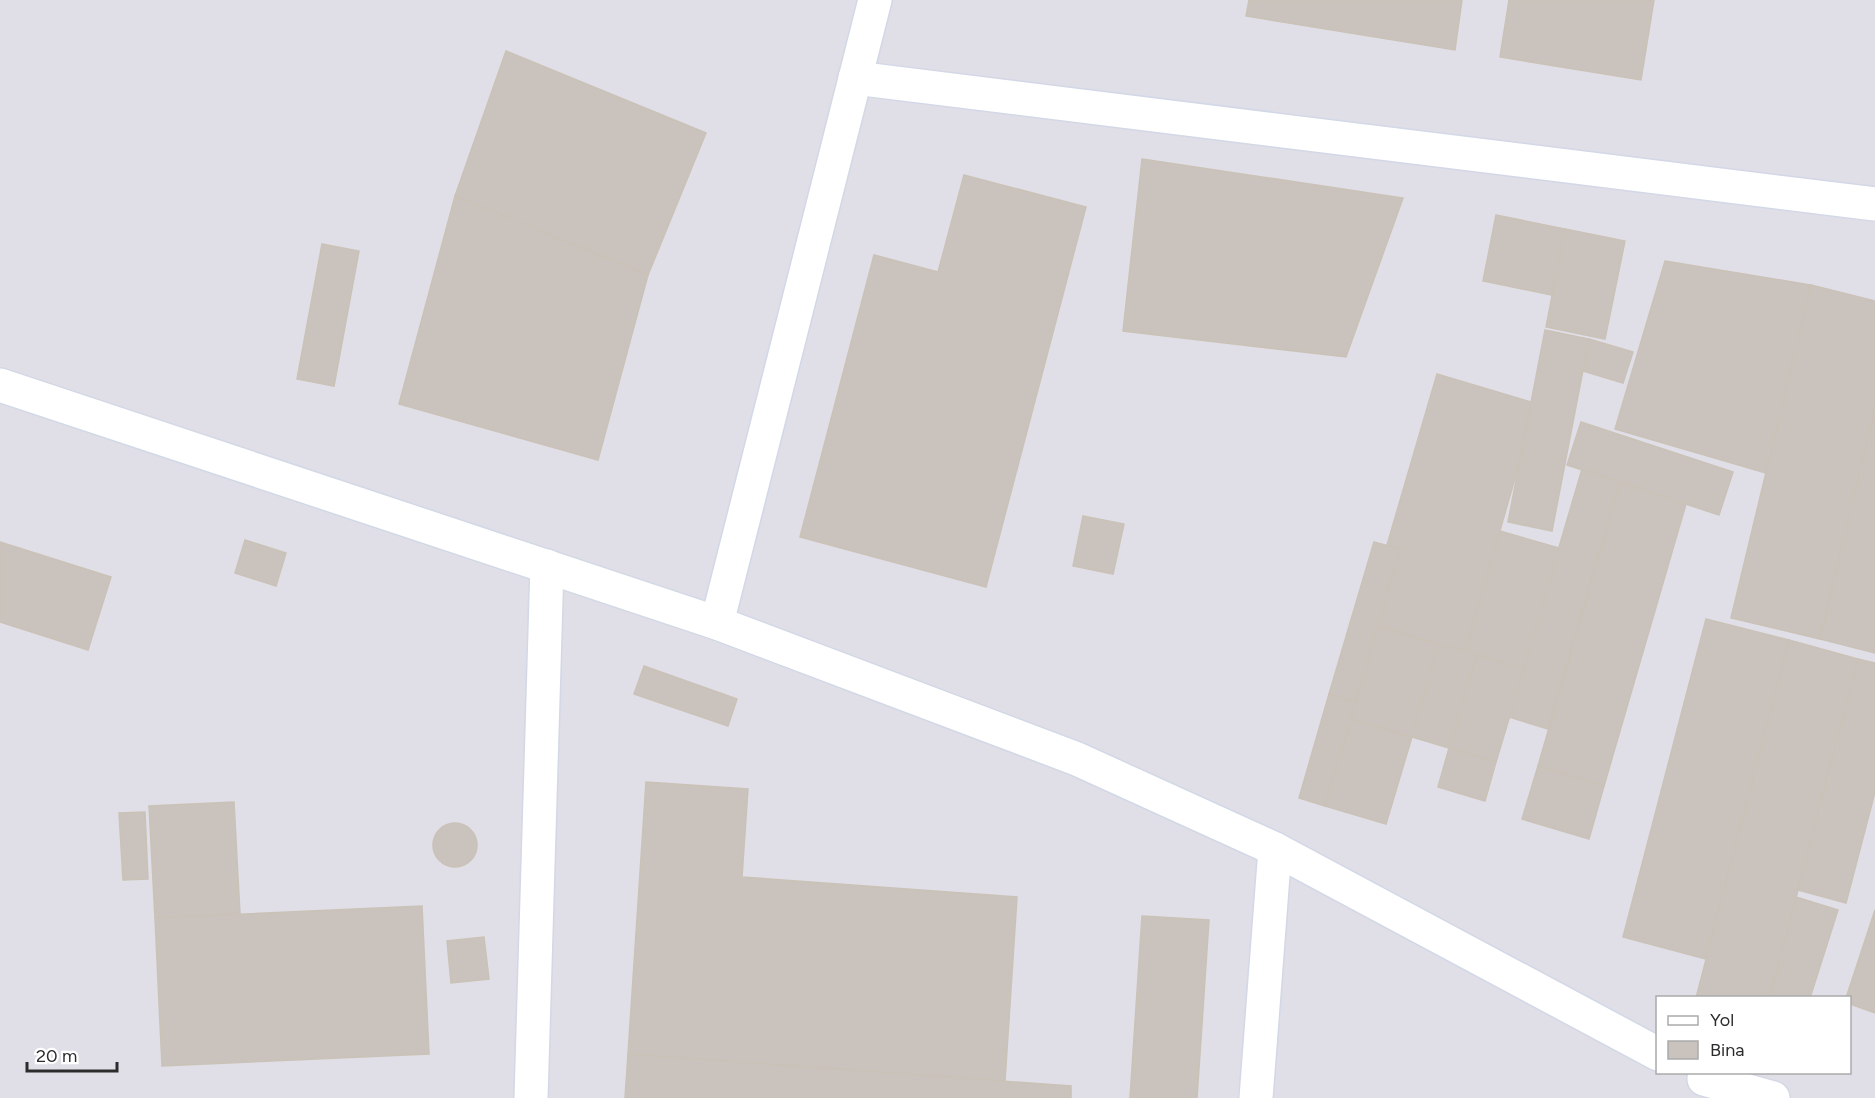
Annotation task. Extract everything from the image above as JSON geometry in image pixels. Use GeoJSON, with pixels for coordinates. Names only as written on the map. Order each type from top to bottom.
{"type":"FeatureCollection","features":[{"type":"Feature","properties":{"kind":"street"},"geometry":{"type":"LineString","coordinates":[[717,623],[875,0]]}},
{"type":"Feature","properties":{"kind":"street"},"geometry":{"type":"LineString","coordinates":[[855,78],[1875,204]]}},
{"type":"Feature","properties":{"kind":"street"},"geometry":{"type":"LineString","coordinates":[[0,386],[717,623],[1077,759],[1275,849],[1656,1053]]}},
{"type":"Feature","properties":{"kind":"street"},"geometry":{"type":"LineString","coordinates":[[531,1098],[547,566]]}},
{"type":"Feature","properties":{"kind":"street"},"geometry":{"type":"LineString","coordinates":[[1256,1098],[1275,849]]}},
{"type":"Feature","properties":{"kind":"street"},"geometry":{"type":"LineString","coordinates":[[1698,1076],[1736,1098]]}},
{"type":"Feature","properties":{"kind":"street"},"geometry":{"type":"LineString","coordinates":[[1698,1076],[1773,1098]]}},
{"type":"Feature","properties":{"kind":"shaded area"},"geometry":{"type":"Polygon","coordinates":[[[0,0],[1875,0],[1875,1098],[0,1098],[0,0]]]}},
{"type":"Feature","properties":{"kind":"building"},"geometry":{"type":"Polygon","coordinates":[[[1249,0],[1462,0],[1455,50],[1246,16],[1249,0]]]}},
{"type":"Feature","properties":{"kind":"building"},"geometry":{"type":"Polygon","coordinates":[[[1509,0],[1654,0],[1641,80],[1500,57],[1509,0]]]}},
{"type":"Feature","properties":{"kind":"building"},"geometry":{"type":"Polygon","coordinates":[[[506,51],[706,133],[648,275],[455,196],[506,51]]]}},
{"type":"Feature","properties":{"kind":"building"},"geometry":{"type":"Polygon","coordinates":[[[1142,159],[1403,198],[1346,357],[1123,331],[1142,159]]]}},
{"type":"Feature","properties":{"kind":"building"},"geometry":{"type":"Polygon","coordinates":[[[964,175],[1086,207],[986,587],[800,537],[874,255],[938,272],[964,175]]]}},
{"type":"Feature","properties":{"kind":"building"},"geometry":{"type":"Polygon","coordinates":[[[455,196],[648,275],[598,460],[399,404],[455,196]]]}},
{"type":"Feature","properties":{"kind":"building"},"geometry":{"type":"Polygon","coordinates":[[[1496,215],[1565,229],[1552,295],[1483,281],[1496,215]]]}},
{"type":"Feature","properties":{"kind":"building"},"geometry":{"type":"Polygon","coordinates":[[[1565,229],[1625,241],[1605,339],[1546,327],[1565,229]]]}},
{"type":"Feature","properties":{"kind":"building"},"geometry":{"type":"Polygon","coordinates":[[[322,244],[359,251],[334,386],[297,379],[322,244]]]}},
{"type":"Feature","properties":{"kind":"building"},"geometry":{"type":"Polygon","coordinates":[[[1665,261],[1811,285],[1766,473],[1615,429],[1665,261]]]}},
{"type":"Feature","properties":{"kind":"building"},"geometry":{"type":"Polygon","coordinates":[[[1811,285],[1875,301],[1875,408],[1820,639],[1731,618],[1811,285]]]}},
{"type":"Feature","properties":{"kind":"building"},"geometry":{"type":"Polygon","coordinates":[[[1545,330],[1589,339],[1552,531],[1508,522],[1545,330]]]}},
{"type":"Feature","properties":{"kind":"building"},"geometry":{"type":"Polygon","coordinates":[[[1589,339],[1633,352],[1623,383],[1583,371],[1589,339]]]}},
{"type":"Feature","properties":{"kind":"building"},"geometry":{"type":"Polygon","coordinates":[[[1437,374],[1531,402],[1518,468],[1465,652],[1378,626],[1400,549],[1387,545],[1437,374]]]}},
{"type":"Feature","properties":{"kind":"building"},"geometry":{"type":"Polygon","coordinates":[[[1875,408],[1875,653],[1820,639],[1875,408]]]}},
{"type":"Feature","properties":{"kind":"building"},"geometry":{"type":"Polygon","coordinates":[[[1581,422],[1733,472],[1719,515],[1567,465],[1581,422]]]}},
{"type":"Feature","properties":{"kind":"building"},"geometry":{"type":"Polygon","coordinates":[[[1582,469],[1620,482],[1548,729],[1509,717],[1582,469]]]}},
{"type":"Feature","properties":{"kind":"building"},"geometry":{"type":"Polygon","coordinates":[[[1620,482],[1686,504],[1604,786],[1538,766],[1620,482]]]}},
{"type":"Feature","properties":{"kind":"building"},"geometry":{"type":"Polygon","coordinates":[[[1083,516],[1124,524],[1113,574],[1073,566],[1083,516]]]}},
{"type":"Feature","properties":{"kind":"building"},"geometry":{"type":"Polygon","coordinates":[[[1500,531],[1559,548],[1524,669],[1465,652],[1500,531]]]}},
{"type":"Feature","properties":{"kind":"building"},"geometry":{"type":"Polygon","coordinates":[[[245,540],[286,553],[276,586],[235,573],[245,540]]]}},
{"type":"Feature","properties":{"kind":"building"},"geometry":{"type":"Polygon","coordinates":[[[0,542],[111,577],[88,650],[0,622],[0,542]]]}},
{"type":"Feature","properties":{"kind":"building"},"geometry":{"type":"Polygon","coordinates":[[[1374,542],[1400,549],[1356,702],[1329,694],[1374,542]]]}},
{"type":"Feature","properties":{"kind":"building"},"geometry":{"type":"Polygon","coordinates":[[[1706,619],[1789,640],[1706,959],[1623,937],[1706,619]]]}},
{"type":"Feature","properties":{"kind":"building"},"geometry":{"type":"Polygon","coordinates":[[[1378,626],[1438,644],[1412,737],[1351,719],[1378,626]]]}},
{"type":"Feature","properties":{"kind":"building"},"geometry":{"type":"Polygon","coordinates":[[[1789,640],[1858,659],[1771,996],[1697,996],[1789,640]]]}},
{"type":"Feature","properties":{"kind":"building"},"geometry":{"type":"Polygon","coordinates":[[[1438,644],[1477,655],[1449,748],[1412,737],[1438,644]]]}},
{"type":"Feature","properties":{"kind":"building"},"geometry":{"type":"Polygon","coordinates":[[[1477,655],[1524,669],[1496,762],[1449,748],[1477,655]]]}},
{"type":"Feature","properties":{"kind":"building"},"geometry":{"type":"Polygon","coordinates":[[[1858,659],[1875,663],[1875,792],[1846,903],[1798,890],[1858,659]]]}},
{"type":"Feature","properties":{"kind":"building"},"geometry":{"type":"Polygon","coordinates":[[[644,666],[737,699],[728,726],[634,694],[644,666]]]}},
{"type":"Feature","properties":{"kind":"building"},"geometry":{"type":"Polygon","coordinates":[[[1329,694],[1356,702],[1325,806],[1299,798],[1329,694]]]}},
{"type":"Feature","properties":{"kind":"building"},"geometry":{"type":"Polygon","coordinates":[[[1351,719],[1412,737],[1386,824],[1325,806],[1351,719]]]}},
{"type":"Feature","properties":{"kind":"building"},"geometry":{"type":"Polygon","coordinates":[[[1449,748],[1496,762],[1485,801],[1438,787],[1449,748]]]}},
{"type":"Feature","properties":{"kind":"building"},"geometry":{"type":"Polygon","coordinates":[[[1538,766],[1604,786],[1589,839],[1522,819],[1538,766]]]}},
{"type":"Feature","properties":{"kind":"building"},"geometry":{"type":"Polygon","coordinates":[[[646,782],[748,789],[742,877],[1017,897],[1005,1081],[628,1054],[646,782]]]}},
{"type":"Feature","properties":{"kind":"building"},"geometry":{"type":"Polygon","coordinates":[[[234,802],[240,914],[155,918],[149,806],[234,802]]]}},
{"type":"Feature","properties":{"kind":"building"},"geometry":{"type":"Polygon","coordinates":[[[145,812],[148,879],[123,880],[119,813],[145,812]]]}},
{"type":"Feature","properties":{"kind":"building"},"geometry":{"type":"Polygon","coordinates":[[[455,823],[470,830],[477,845],[470,860],[455,867],[440,860],[433,845],[440,830],[455,823]]]}},
{"type":"Feature","properties":{"kind":"building"},"geometry":{"type":"Polygon","coordinates":[[[1796,897],[1838,910],[1811,996],[1771,996],[1796,897]]]}},
{"type":"Feature","properties":{"kind":"building"},"geometry":{"type":"Polygon","coordinates":[[[422,906],[429,1054],[162,1066],[155,918],[422,906]]]}},
{"type":"Feature","properties":{"kind":"building"},"geometry":{"type":"Polygon","coordinates":[[[1875,910],[1875,1013],[1851,1004],[1851,996],[1847,996],[1875,910]]]}},
{"type":"Feature","properties":{"kind":"building"},"geometry":{"type":"Polygon","coordinates":[[[1142,916],[1209,920],[1197,1098],[1130,1098],[1142,916]]]}},
{"type":"Feature","properties":{"kind":"building"},"geometry":{"type":"Polygon","coordinates":[[[484,937],[489,979],[451,983],[447,941],[484,937]]]}},
{"type":"Feature","properties":{"kind":"building"},"geometry":{"type":"Polygon","coordinates":[[[628,1054],[1071,1086],[1071,1098],[625,1098],[628,1054]]]}}]}
